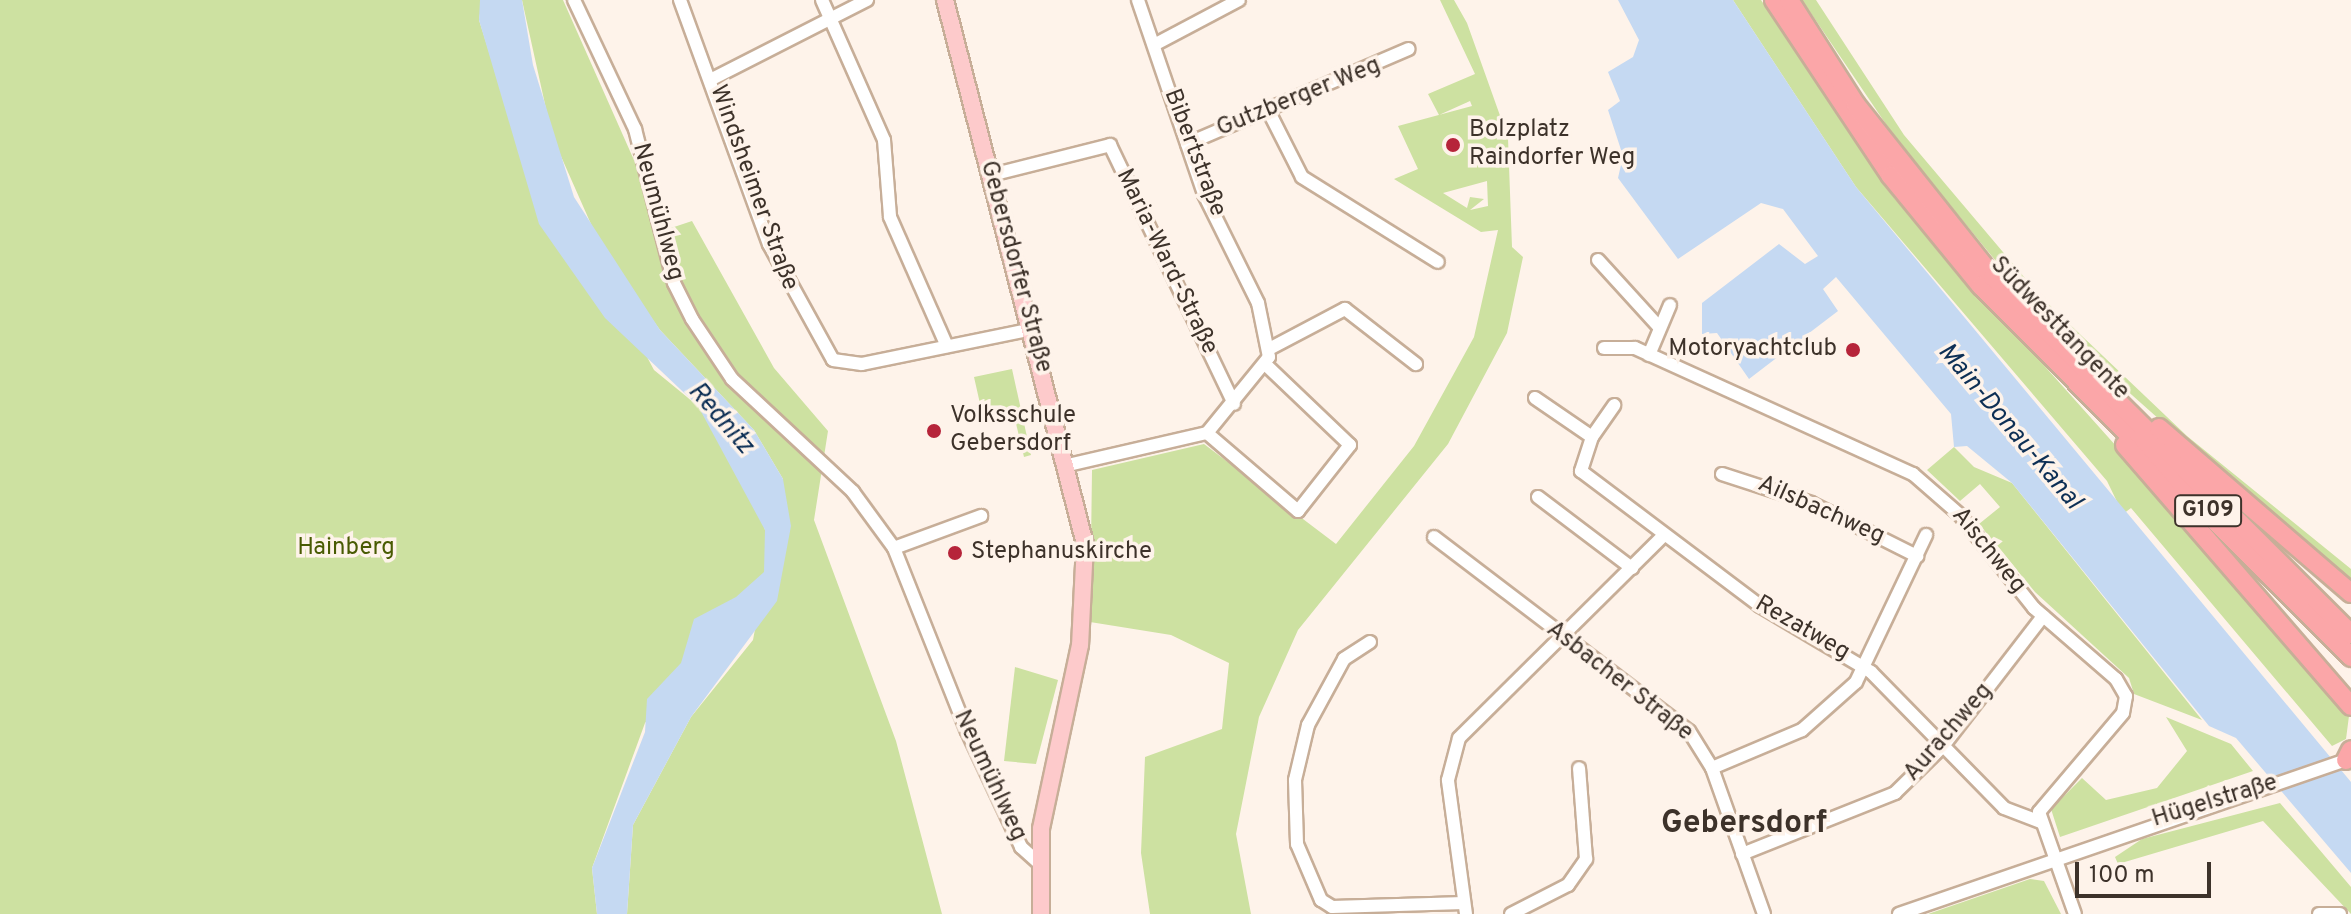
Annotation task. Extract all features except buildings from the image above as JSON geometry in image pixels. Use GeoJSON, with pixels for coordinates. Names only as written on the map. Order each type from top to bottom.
{"type":"FeatureCollection","features":[{"type":"Feature","properties":{"kind":"highway","name":"Südwesttangente"},"geometry":{"type":"LineString","coordinates":[[1774,0],[1891,176],[2061,369],[2351,657]]}},
{"type":"Feature","properties":{"kind":"highway","name":"Südwesttangente"},"geometry":{"type":"LineString","coordinates":[[1789,0],[1856,105],[1942,217],[2114,400],[2351,634]]}},
{"type":"Feature","properties":{"kind":"highway"},"geometry":{"type":"LineString","coordinates":[[2061,369],[2351,706]]}},
{"type":"Feature","properties":{"kind":"highway"},"geometry":{"type":"LineString","coordinates":[[2114,400],[2155,424],[2351,593]]}},
{"type":"Feature","properties":{"kind":"main road","name":"Gebersdorfer Straße"},"geometry":{"type":"LineString","coordinates":[[945,0],[1068,465],[1085,544],[1085,606],[1039,863],[1041,914]]}},
{"type":"Feature","properties":{"kind":"street","name":"Neumühlweg"},"geometry":{"type":"LineString","coordinates":[[574,0],[635,129],[674,283],[692,319],[732,379],[853,492],[894,548],[967,731],[1021,847],[1039,863]]}},
{"type":"Feature","properties":{"kind":"street","name":"Windsheimer Straße"},"geometry":{"type":"LineString","coordinates":[[680,0],[712,79],[769,244],[827,353],[846,365],[1032,329]]}},
{"type":"Feature","properties":{"kind":"street"},"geometry":{"type":"LineString","coordinates":[[822,0],[884,140],[890,217],[947,346]]}},
{"type":"Feature","properties":{"kind":"street"},"geometry":{"type":"LineString","coordinates":[[712,79],[867,0]]}},
{"type":"Feature","properties":{"kind":"street","name":"Bibertstraße"},"geometry":{"type":"LineString","coordinates":[[1138,0],[1187,144],[1250,282],[1269,349],[1267,366]]}},
{"type":"Feature","properties":{"kind":"street"},"geometry":{"type":"LineString","coordinates":[[1154,45],[1239,0]]}},
{"type":"Feature","properties":{"kind":"street","name":"Gutzberger Weg"},"geometry":{"type":"LineString","coordinates":[[1187,144],[1409,49]]}},
{"type":"Feature","properties":{"kind":"street"},"geometry":{"type":"LineString","coordinates":[[1268,110],[1302,177],[1438,262]]}},
{"type":"Feature","properties":{"kind":"street","name":"Maria-Ward-Straße"},"geometry":{"type":"LineString","coordinates":[[991,175],[1110,145],[1234,404]]}},
{"type":"Feature","properties":{"kind":"street"},"geometry":{"type":"LineString","coordinates":[[1598,260],[1659,327]]}},
{"type":"Feature","properties":{"kind":"street"},"geometry":{"type":"LineString","coordinates":[[1649,355],[1670,305]]}},
{"type":"Feature","properties":{"kind":"street"},"geometry":{"type":"LineString","coordinates":[[1269,349],[1345,309],[1416,364]]}},
{"type":"Feature","properties":{"kind":"street","name":"Aischweg"},"geometry":{"type":"LineString","coordinates":[[1604,348],[1649,355],[1913,474],[1960,515],[2043,616],[2126,696],[2113,729],[2042,801],[2040,822]]}},
{"type":"Feature","properties":{"kind":"street"},"geometry":{"type":"LineString","coordinates":[[1068,465],[1207,433],[1267,366],[1350,445],[1298,511],[1207,433]]}},
{"type":"Feature","properties":{"kind":"street"},"geometry":{"type":"LineString","coordinates":[[1535,398],[1592,437]]}},
{"type":"Feature","properties":{"kind":"street","name":"Rezatweg"},"geometry":{"type":"LineString","coordinates":[[1614,405],[1592,437],[1581,471],[1662,537],[1777,617],[1862,665],[2004,808],[2040,822]]}},
{"type":"Feature","properties":{"kind":"street","name":"Ailsbachweg"},"geometry":{"type":"LineString","coordinates":[[1722,474],[1811,503],[1917,556]]}},
{"type":"Feature","properties":{"kind":"street"},"geometry":{"type":"LineString","coordinates":[[1538,497],[1632,568]]}},
{"type":"Feature","properties":{"kind":"street"},"geometry":{"type":"LineString","coordinates":[[894,548],[981,516]]}},
{"type":"Feature","properties":{"kind":"street"},"geometry":{"type":"LineString","coordinates":[[1712,768],[1802,730],[1856,682],[1926,535]]}},
{"type":"Feature","properties":{"kind":"street","name":"Asbacher Straße"},"geometry":{"type":"LineString","coordinates":[[1434,537],[1689,731],[1712,768],[1764,914]]}},
{"type":"Feature","properties":{"kind":"street"},"geometry":{"type":"LineString","coordinates":[[1370,642],[1344,659],[1308,725],[1295,780],[1297,844],[1321,900],[1332,907],[1465,909],[1448,780],[1455,747],[1472,720],[1662,537]]}},
{"type":"Feature","properties":{"kind":"street","name":"Aurachweg"},"geometry":{"type":"LineString","coordinates":[[1742,854],[1883,801],[1943,746],[2043,616]]}},
{"type":"Feature","properties":{"kind":"street","name":"Hügelstraße"},"geometry":{"type":"LineString","coordinates":[[1899,914],[2349,756]]}},
{"type":"Feature","properties":{"kind":"street"},"geometry":{"type":"LineString","coordinates":[[1511,914],[1568,885],[1586,859],[1579,768]]}},
{"type":"Feature","properties":{"kind":"street"},"geometry":{"type":"LineString","coordinates":[[2040,822],[2075,914]]}},
{"type":"Feature","properties":{"kind":"street"},"geometry":{"type":"LineString","coordinates":[[2319,914],[2340,914]]}},
{"type":"Feature","properties":{"kind":"green space","name":"Hainberg"},"geometry":{"type":"Polygon","coordinates":[[[0,0],[482,0],[479,20],[497,77],[654,370],[698,406],[744,462],[765,530],[765,572],[645,723],[592,868],[597,914],[0,914],[0,0]]]}},
{"type":"Feature","properties":{"kind":"green space"},"geometry":{"type":"Polygon","coordinates":[[[522,0],[563,0],[665,230],[692,221],[774,368],[828,431],[814,520],[896,741],[942,914],[627,914],[633,825],[691,717],[753,640],[783,479],[754,430],[660,330],[602,249],[552,136],[522,0]]]}},
{"type":"Feature","properties":{"kind":"green space"},"geometry":{"type":"Polygon","coordinates":[[[1440,0],[1454,0],[1467,23],[1508,138],[1512,247],[1523,257],[1507,333],[1448,444],[1298,630],[1259,717],[1236,834],[1251,914],[1150,914],[1141,853],[1145,757],[1222,729],[1229,663],[1171,635],[1090,622],[1092,470],[1204,444],[1336,544],[1414,446],[1474,337],[1498,230],[1481,232],[1394,179],[1418,169],[1398,126],[1439,115],[1428,94],[1475,74],[1440,0]],[[1470,101],[1439,115],[1472,106],[1470,101]],[[1487,181],[1443,193],[1467,208],[1470,197],[1484,199],[1470,210],[1488,206],[1487,181]]]}},
{"type":"Feature","properties":{"kind":"green space"},"geometry":{"type":"Polygon","coordinates":[[[1733,0],[1761,0],[1895,199],[2295,646],[2349,716],[2346,739],[2332,746],[2131,508],[2123,514],[2107,481],[1856,187],[1733,0]]]}},
{"type":"Feature","properties":{"kind":"green space"},"geometry":{"type":"Polygon","coordinates":[[[1802,0],[1816,0],[1904,135],[2041,297],[2187,436],[2351,569],[2351,590],[2087,355],[2000,266],[1898,142],[1802,0]]]}},
{"type":"Feature","properties":{"kind":"green space"},"geometry":{"type":"Polygon","coordinates":[[[1012,369],[1031,455],[1024,457],[1013,411],[983,417],[974,377],[1012,369]]]}},
{"type":"Feature","properties":{"kind":"green space"},"geometry":{"type":"Polygon","coordinates":[[[1954,447],[1974,467],[2012,483],[2202,720],[2134,694],[2129,678],[2035,592],[1979,524],[2000,507],[1980,484],[1960,501],[1927,470],[1954,447]]]}},
{"type":"Feature","properties":{"kind":"green space"},"geometry":{"type":"Polygon","coordinates":[[[1015,667],[1058,680],[1036,764],[1004,761],[1015,667]]]}},
{"type":"Feature","properties":{"kind":"green space"},"geometry":{"type":"Polygon","coordinates":[[[2166,717],[2231,744],[2253,771],[2060,837],[2051,809],[2082,778],[2106,800],[2157,788],[2187,751],[2166,717]]]}},
{"type":"Feature","properties":{"kind":"green space"},"geometry":{"type":"Polygon","coordinates":[[[2280,803],[2351,887],[2351,914],[2263,821],[2118,864],[2115,857],[2142,839],[2280,803]]]}},
{"type":"Feature","properties":{"kind":"green space"},"geometry":{"type":"Polygon","coordinates":[[[2030,879],[2044,881],[2061,914],[1928,914],[2030,879]]]}},
{"type":"Feature","properties":{"kind":"water","name":"Rednitz"},"geometry":{"type":"Polygon","coordinates":[[[480,0],[522,0],[533,65],[574,197],[660,330],[754,430],[783,479],[791,526],[777,601],[691,717],[633,825],[627,914],[597,914],[592,868],[645,732],[647,699],[681,663],[694,619],[736,597],[764,572],[765,530],[698,406],[605,318],[539,224],[479,20],[480,0]]]}},
{"type":"Feature","properties":{"kind":"water","name":"Main-Donau-Kanal"},"geometry":{"type":"Polygon","coordinates":[[[1618,0],[1733,0],[1856,187],[2351,782],[2351,873],[2236,738],[2209,726],[2012,483],[1967,446],[1954,447],[1951,414],[1836,277],[1823,289],[1838,311],[1749,379],[1717,333],[1702,334],[1702,303],[1779,244],[1805,264],[1818,256],[1783,209],[1761,203],[1678,259],[1618,178],[1623,156],[1608,110],[1620,101],[1608,72],[1633,57],[1639,40],[1618,0]]]}},
{"type":"Feature","properties":{"kind":"place","name":"Bolzplatz Raindorfer Weg"},"geometry":{"type":"Point","coordinates":[1453,145]}},
{"type":"Feature","properties":{"kind":"place","name":"Motoryachtclub"},"geometry":{"type":"Point","coordinates":[1853,350]}},
{"type":"Feature","properties":{"kind":"place","name":"Volksschule Gebersdorf"},"geometry":{"type":"Point","coordinates":[934,431]}},
{"type":"Feature","properties":{"kind":"place","name":"Stephanuskirche"},"geometry":{"type":"Point","coordinates":[955,553]}},
{"type":"Feature","properties":{"kind":"district","name":"Gebersdorf"},"geometry":{"type":"Point","coordinates":[1744,824]}}]}
